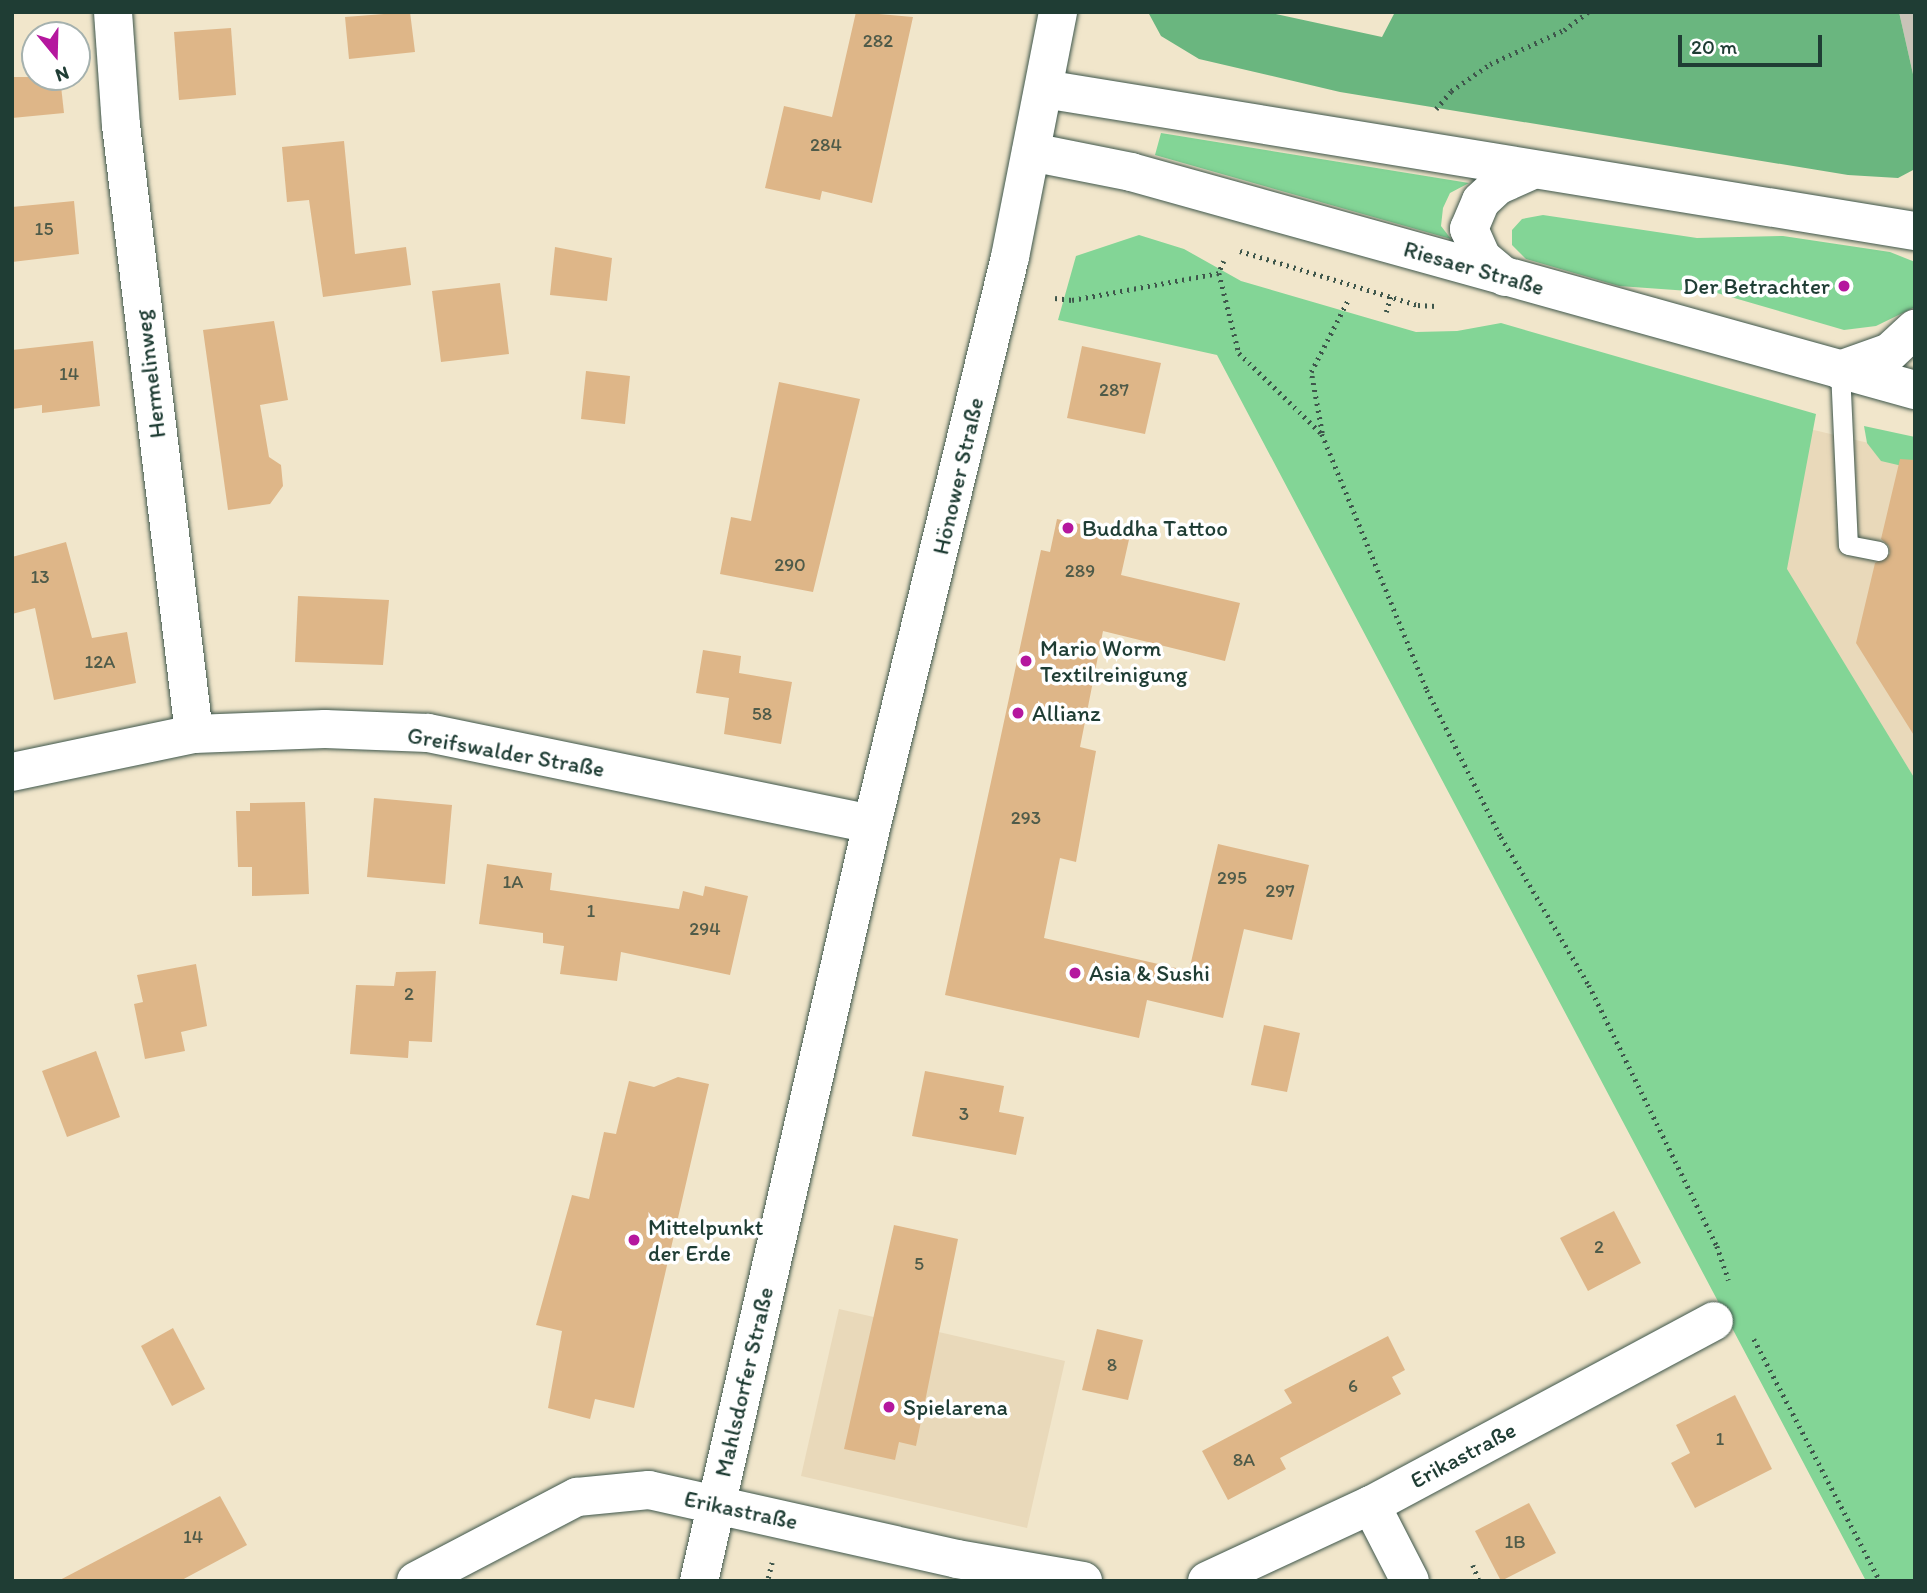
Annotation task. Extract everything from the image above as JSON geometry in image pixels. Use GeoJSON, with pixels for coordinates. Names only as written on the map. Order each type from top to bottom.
{"type":"FeatureCollection","features":[{"type":"Feature","properties":{"kind":"main road","name":"Hermelinweg"},"geometry":{"type":"LineString","coordinates":[[113,12],[121,125],[194,734]]}},
{"type":"Feature","properties":{"kind":"main road","name":"Hönower Straße"},"geometry":{"type":"LineString","coordinates":[[846,938],[1010,257],[1058,12]]}},
{"type":"Feature","properties":{"kind":"main road"},"geometry":{"type":"LineString","coordinates":[[1044,89],[1529,172],[1765,204],[1915,231]]}},
{"type":"Feature","properties":{"kind":"main road","name":"Riesaer Straße"},"geometry":{"type":"LineString","coordinates":[[1031,152],[1131,172],[1915,390]]}},
{"type":"Feature","properties":{"kind":"main road"},"geometry":{"type":"LineString","coordinates":[[1505,277],[1482,258],[1469,229],[1481,201],[1497,186],[1529,172]]}},
{"type":"Feature","properties":{"kind":"main road"},"geometry":{"type":"LineString","coordinates":[[1840,370],[1890,352],[1915,329]]}},
{"type":"Feature","properties":{"kind":"main road","name":"Greifswalder Straße"},"geometry":{"type":"LineString","coordinates":[[12,772],[194,734],[325,729],[428,733],[872,824]]}},
{"type":"Feature","properties":{"kind":"main road","name":"Mahlsdorfer Straße"},"geometry":{"type":"LineString","coordinates":[[699,1581],[846,938]]}},
{"type":"Feature","properties":{"kind":"main road","name":"Erikastraße"},"geometry":{"type":"LineString","coordinates":[[1207,1581],[1371,1505],[1714,1321]]}},
{"type":"Feature","properties":{"kind":"main road","name":"Erikastraße"},"geometry":{"type":"LineString","coordinates":[[416,1581],[577,1497],[649,1490],[957,1559],[1083,1581]]}},
{"type":"Feature","properties":{"kind":"main road"},"geometry":{"type":"LineString","coordinates":[[1371,1505],[1410,1581]]}},
{"type":"Feature","properties":{"kind":"lane"},"geometry":{"type":"LineString","coordinates":[[1840,370],[1848,545],[1878,551]]}},
{"type":"Feature","properties":{"kind":"path"},"geometry":{"type":"LineString","coordinates":[[1430,121],[1451,91],[1490,64],[1564,30],[1588,12]]}},
{"type":"Feature","properties":{"kind":"path"},"geometry":{"type":"LineString","coordinates":[[1224,261],[1219,273],[1239,353],[1322,434]]}},
{"type":"Feature","properties":{"kind":"path"},"geometry":{"type":"LineString","coordinates":[[1055,298],[1072,300],[1219,273]]}},
{"type":"Feature","properties":{"kind":"path"},"geometry":{"type":"LineString","coordinates":[[1348,300],[1311,372],[1322,434],[1427,690],[1501,837],[1589,985],[1717,1246],[1730,1283]]}},
{"type":"Feature","properties":{"kind":"path"},"geometry":{"type":"LineString","coordinates":[[1751,1333],[1880,1581]]}},
{"type":"Feature","properties":{"kind":"path"},"geometry":{"type":"LineString","coordinates":[[1473,1565],[1479,1581]]}},
{"type":"Feature","properties":{"kind":"shaded area"},"geometry":{"type":"Polygon","coordinates":[[[1899,12],[1915,12],[1915,83],[1899,12]]]}},
{"type":"Feature","properties":{"kind":"shaded area"},"geometry":{"type":"Polygon","coordinates":[[[1780,422],[1915,454],[1915,779],[1786,569],[1780,422]]]}},
{"type":"Feature","properties":{"kind":"shaded area"},"geometry":{"type":"Polygon","coordinates":[[[839,1309],[1065,1361],[1027,1528],[801,1476],[839,1309]]]}},
{"type":"Feature","properties":{"kind":"green space"},"geometry":{"type":"Polygon","coordinates":[[[1148,12],[1267,12],[1382,37],[1395,12],[1899,12],[1915,83],[1915,169],[1898,178],[1848,175],[1340,92],[1199,59],[1161,36],[1148,12]]]}},
{"type":"Feature","properties":{"kind":"green space"},"geometry":{"type":"Polygon","coordinates":[[[1161,133],[1469,183],[1450,193],[1443,208],[1441,226],[1451,239],[1155,155],[1161,133]]]}},
{"type":"Feature","properties":{"kind":"green space"},"geometry":{"type":"Polygon","coordinates":[[[1543,215],[1697,238],[1783,236],[1890,252],[1915,262],[1915,307],[1876,326],[1844,330],[1717,293],[1619,286],[1526,259],[1512,245],[1512,230],[1522,219],[1543,215]]]}},
{"type":"Feature","properties":{"kind":"green space"},"geometry":{"type":"Polygon","coordinates":[[[1139,235],[1184,249],[1241,281],[1416,332],[1457,331],[1501,323],[1816,414],[1787,569],[1915,779],[1915,1581],[1866,1581],[1217,355],[1058,320],[1076,256],[1139,235]]]}},
{"type":"Feature","properties":{"kind":"green space"},"geometry":{"type":"Polygon","coordinates":[[[1864,426],[1915,437],[1915,469],[1881,461],[1867,443],[1864,426]]]}},
{"type":"Feature","properties":{"kind":"building"},"geometry":{"type":"Polygon","coordinates":[[[410,12],[415,52],[349,59],[345,17],[410,12]]]}},
{"type":"Feature","properties":{"kind":"building"},"geometry":{"type":"Polygon","coordinates":[[[856,12],[913,17],[872,203],[822,191],[820,200],[765,188],[784,106],[832,117],[856,12]]]}},
{"type":"Feature","properties":{"kind":"building"},"geometry":{"type":"Polygon","coordinates":[[[231,28],[236,95],[179,100],[174,32],[231,28]]]}},
{"type":"Feature","properties":{"kind":"building"},"geometry":{"type":"Polygon","coordinates":[[[12,77],[21,77],[21,91],[62,91],[64,113],[12,118],[12,77]]]}},
{"type":"Feature","properties":{"kind":"building"},"geometry":{"type":"Polygon","coordinates":[[[344,141],[355,254],[406,247],[411,285],[323,297],[309,200],[287,202],[282,147],[344,141]]]}},
{"type":"Feature","properties":{"kind":"building"},"geometry":{"type":"Polygon","coordinates":[[[74,201],[79,254],[12,262],[12,207],[74,201]]]}},
{"type":"Feature","properties":{"kind":"building"},"geometry":{"type":"Polygon","coordinates":[[[555,247],[612,258],[607,301],[550,295],[555,247]]]}},
{"type":"Feature","properties":{"kind":"building"},"geometry":{"type":"Polygon","coordinates":[[[500,283],[509,354],[441,362],[432,291],[500,283]]]}},
{"type":"Feature","properties":{"kind":"building"},"geometry":{"type":"Polygon","coordinates":[[[274,321],[288,400],[260,405],[269,457],[281,465],[283,486],[270,504],[228,510],[203,330],[274,321]]]}},
{"type":"Feature","properties":{"kind":"building"},"geometry":{"type":"Polygon","coordinates":[[[93,341],[100,406],[42,413],[42,405],[12,409],[12,350],[93,341]]]}},
{"type":"Feature","properties":{"kind":"building"},"geometry":{"type":"Polygon","coordinates":[[[1082,346],[1161,363],[1145,434],[1067,418],[1082,346]]]}},
{"type":"Feature","properties":{"kind":"building"},"geometry":{"type":"Polygon","coordinates":[[[586,371],[630,376],[625,424],[581,419],[586,371]]]}},
{"type":"Feature","properties":{"kind":"building"},"geometry":{"type":"Polygon","coordinates":[[[779,382],[860,399],[813,592],[720,574],[731,517],[751,521],[779,382]]]}},
{"type":"Feature","properties":{"kind":"building"},"geometry":{"type":"Polygon","coordinates":[[[1900,459],[1915,460],[1915,737],[1856,643],[1875,563],[1890,554],[1889,546],[1881,539],[1900,459]]]}},
{"type":"Feature","properties":{"kind":"building"},"geometry":{"type":"Polygon","coordinates":[[[1057,519],[1130,535],[1121,575],[1240,603],[1225,661],[1103,631],[1080,747],[1096,751],[1076,862],[1060,858],[1044,938],[1189,971],[1218,844],[1309,865],[1292,940],[1244,929],[1223,1018],[1147,1000],[1139,1038],[945,995],[1041,550],[1050,552],[1057,519]]]}},
{"type":"Feature","properties":{"kind":"building"},"geometry":{"type":"Polygon","coordinates":[[[66,542],[92,638],[127,632],[136,683],[54,700],[35,608],[12,614],[12,557],[66,542]]]}},
{"type":"Feature","properties":{"kind":"building"},"geometry":{"type":"Polygon","coordinates":[[[298,596],[389,600],[383,665],[295,662],[298,596]]]}},
{"type":"Feature","properties":{"kind":"building"},"geometry":{"type":"Polygon","coordinates":[[[703,650],[741,656],[739,673],[792,682],[781,744],[724,734],[729,698],[696,693],[703,650]]]}},
{"type":"Feature","properties":{"kind":"building"},"geometry":{"type":"Polygon","coordinates":[[[374,798],[452,805],[445,884],[367,877],[374,798]]]}},
{"type":"Feature","properties":{"kind":"building"},"geometry":{"type":"Polygon","coordinates":[[[305,802],[309,894],[252,896],[252,867],[238,867],[236,811],[250,811],[250,803],[305,802]]]}},
{"type":"Feature","properties":{"kind":"building"},"geometry":{"type":"Polygon","coordinates":[[[487,864],[552,873],[550,890],[679,909],[683,891],[703,896],[705,886],[748,896],[730,975],[621,952],[617,981],[560,974],[564,946],[543,943],[543,933],[479,924],[487,864]]]}},
{"type":"Feature","properties":{"kind":"building"},"geometry":{"type":"Polygon","coordinates":[[[196,964],[207,1026],[181,1032],[185,1051],[145,1059],[134,1004],[143,1002],[137,975],[196,964]]]}},
{"type":"Feature","properties":{"kind":"building"},"geometry":{"type":"Polygon","coordinates":[[[436,971],[432,1042],[409,1041],[408,1058],[350,1054],[356,985],[394,986],[396,972],[436,971]]]}},
{"type":"Feature","properties":{"kind":"building"},"geometry":{"type":"Polygon","coordinates":[[[1264,1025],[1300,1033],[1287,1092],[1251,1085],[1264,1025]]]}},
{"type":"Feature","properties":{"kind":"building"},"geometry":{"type":"Polygon","coordinates":[[[96,1051],[120,1117],[67,1137],[42,1071],[96,1051]]]}},
{"type":"Feature","properties":{"kind":"building"},"geometry":{"type":"Polygon","coordinates":[[[925,1071],[1004,1086],[999,1112],[1024,1117],[1016,1155],[912,1136],[925,1071]]]}},
{"type":"Feature","properties":{"kind":"building"},"geometry":{"type":"Polygon","coordinates":[[[678,1077],[709,1084],[634,1408],[595,1399],[590,1419],[548,1408],[562,1331],[536,1325],[572,1195],[589,1199],[604,1132],[616,1134],[629,1081],[654,1087],[678,1077]]]}},
{"type":"Feature","properties":{"kind":"building"},"geometry":{"type":"Polygon","coordinates":[[[1614,1211],[1641,1263],[1588,1291],[1560,1238],[1614,1211]]]}},
{"type":"Feature","properties":{"kind":"building"},"geometry":{"type":"Polygon","coordinates":[[[894,1225],[958,1239],[916,1446],[899,1442],[895,1460],[844,1449],[894,1225]]]}},
{"type":"Feature","properties":{"kind":"building"},"geometry":{"type":"Polygon","coordinates":[[[173,1328],[205,1389],[172,1406],[141,1346],[173,1328]]]}},
{"type":"Feature","properties":{"kind":"building"},"geometry":{"type":"Polygon","coordinates":[[[1097,1329],[1143,1340],[1128,1400],[1082,1390],[1097,1329]]]}},
{"type":"Feature","properties":{"kind":"building"},"geometry":{"type":"Polygon","coordinates":[[[1388,1336],[1405,1370],[1392,1377],[1401,1394],[1280,1458],[1286,1469],[1228,1500],[1202,1451],[1292,1403],[1284,1390],[1388,1336]]]}},
{"type":"Feature","properties":{"kind":"building"},"geometry":{"type":"Polygon","coordinates":[[[1735,1395],[1772,1469],[1695,1508],[1671,1463],[1690,1453],[1676,1425],[1735,1395]]]}},
{"type":"Feature","properties":{"kind":"building"},"geometry":{"type":"Polygon","coordinates":[[[220,1496],[247,1545],[180,1581],[58,1581],[220,1496]]]}},
{"type":"Feature","properties":{"kind":"building"},"geometry":{"type":"Polygon","coordinates":[[[1529,1503],[1556,1553],[1501,1581],[1475,1531],[1529,1503]]]}},
{"type":"Feature","properties":{"kind":"place","name":"Der Betrachter"},"geometry":{"type":"Point","coordinates":[1844,286]}},
{"type":"Feature","properties":{"kind":"place","name":"Buddha Tattoo"},"geometry":{"type":"Point","coordinates":[1068,528]}},
{"type":"Feature","properties":{"kind":"place","name":"Mario Worm Textilreinigung"},"geometry":{"type":"Point","coordinates":[1026,661]}},
{"type":"Feature","properties":{"kind":"place","name":"Allianz"},"geometry":{"type":"Point","coordinates":[1018,713]}},
{"type":"Feature","properties":{"kind":"place","name":"Asia & Sushi"},"geometry":{"type":"Point","coordinates":[1075,973]}},
{"type":"Feature","properties":{"kind":"place","name":"Mittelpunkt der Erde"},"geometry":{"type":"Point","coordinates":[634,1240]}},
{"type":"Feature","properties":{"kind":"place","name":"Spielarena"},"geometry":{"type":"Point","coordinates":[889,1407]}}]}
